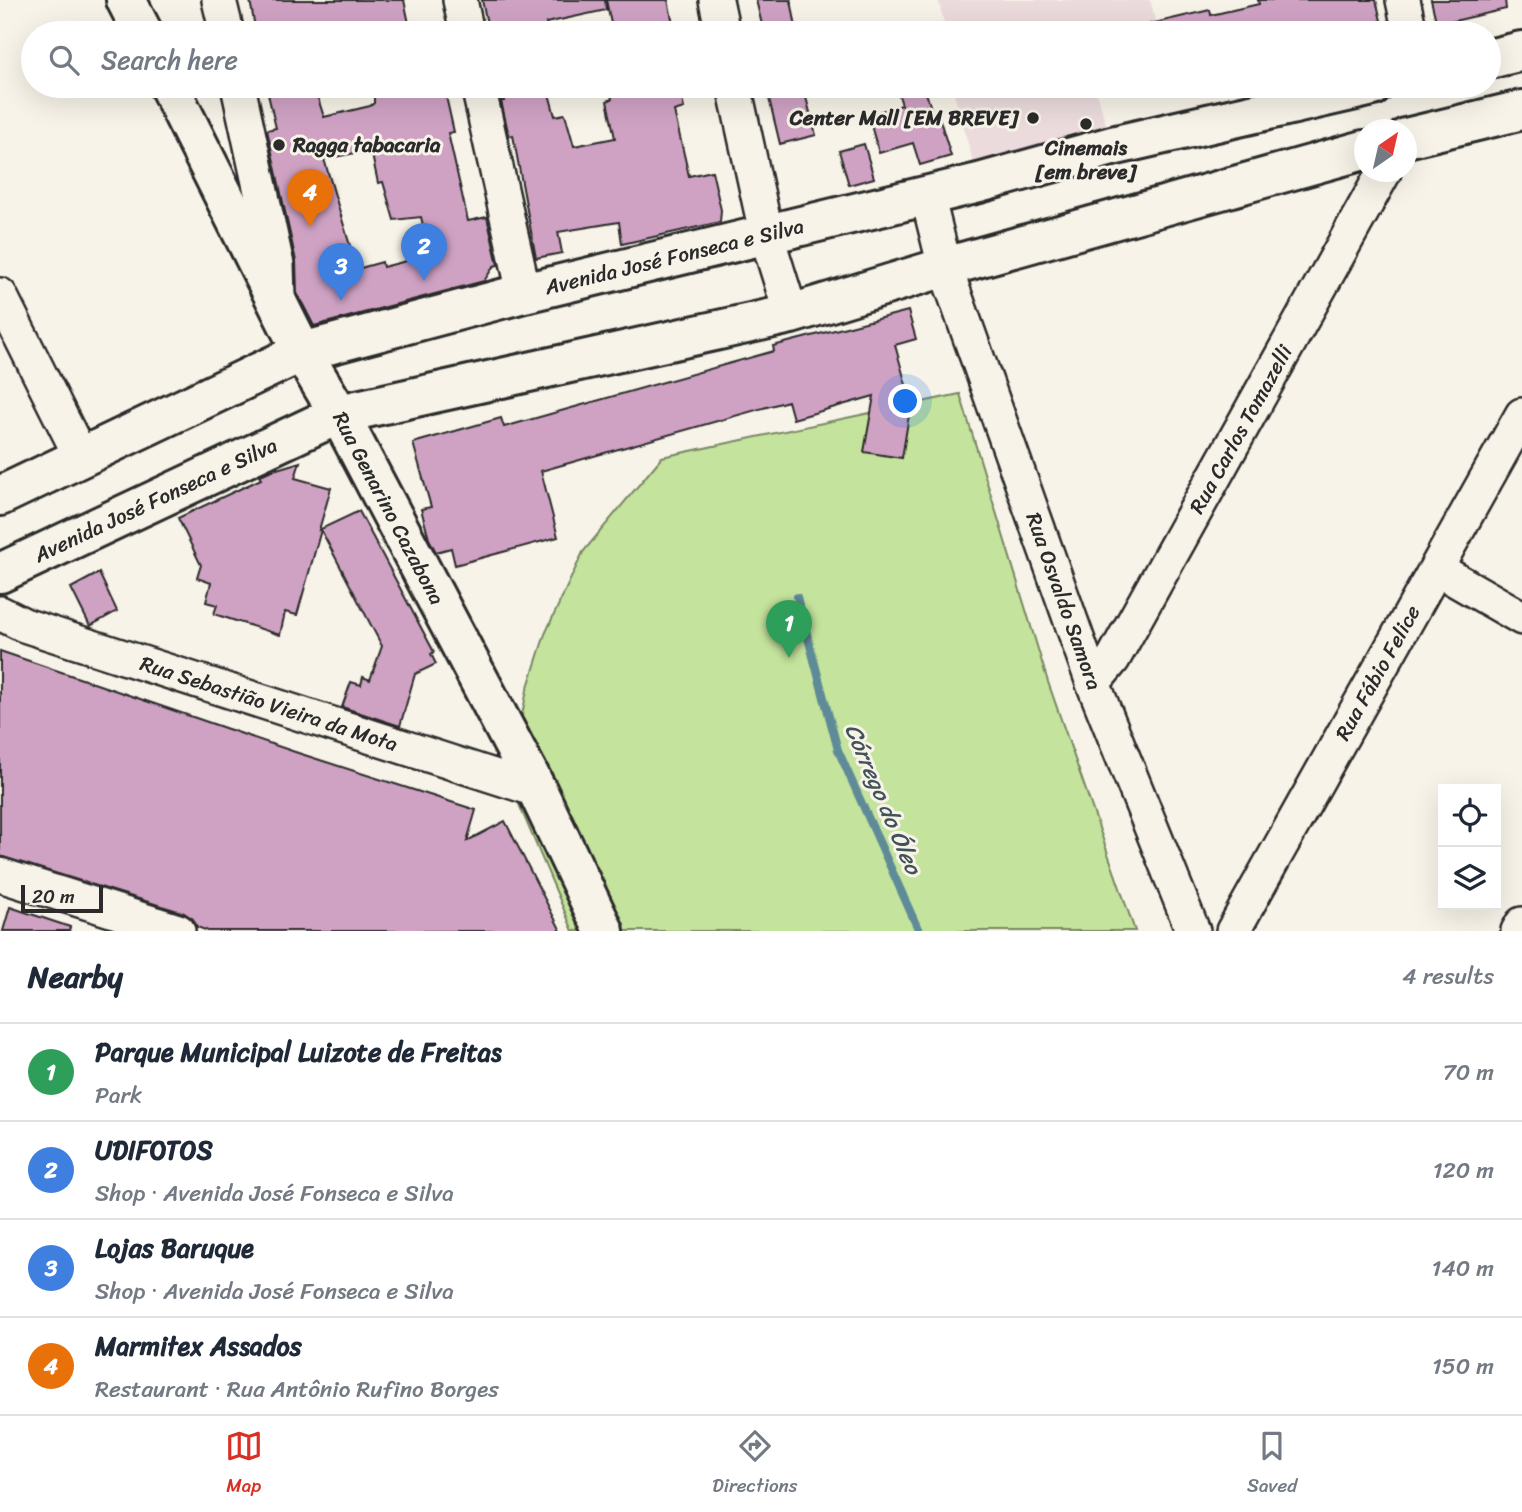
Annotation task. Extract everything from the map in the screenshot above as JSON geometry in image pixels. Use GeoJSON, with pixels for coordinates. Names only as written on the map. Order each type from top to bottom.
{"type":"FeatureCollection","features":[{"type":"Feature","properties":{"kind":"main road"},"geometry":{"type":"LineString","coordinates":[[126,0],[137,21]]}},
{"type":"Feature","properties":{"kind":"main road"},"geometry":{"type":"LineString","coordinates":[[1501,56],[1522,51]]}},
{"type":"Feature","properties":{"kind":"main road","name":"Rua Genarino Cazabona"},"geometry":{"type":"LineString","coordinates":[[175,98],[302,352],[339,414],[537,790],[604,931]]}},
{"type":"Feature","properties":{"kind":"main road","name":"Avenida José Fonseca e Silva"},"geometry":{"type":"LineString","coordinates":[[0,496],[302,352],[524,293],[767,237],[1112,146],[1321,98]]}},
{"type":"Feature","properties":{"kind":"main road"},"geometry":{"type":"LineString","coordinates":[[1417,135],[1522,110]]}},
{"type":"Feature","properties":{"kind":"main road","name":"Avenida José Fonseca e Silva"},"geometry":{"type":"LineString","coordinates":[[0,573],[339,414],[791,314],[945,267],[1354,153]]}},
{"type":"Feature","properties":{"kind":"street"},"geometry":{"type":"LineString","coordinates":[[219,0],[224,21]]}},
{"type":"Feature","properties":{"kind":"street"},"geometry":{"type":"LineString","coordinates":[[460,0],[464,21]]}},
{"type":"Feature","properties":{"kind":"street"},"geometry":{"type":"LineString","coordinates":[[716,0],[720,21]]}},
{"type":"Feature","properties":{"kind":"street"},"geometry":{"type":"LineString","coordinates":[[1403,0],[1407,21]]}},
{"type":"Feature","properties":{"kind":"street"},"geometry":{"type":"LineString","coordinates":[[241,98],[277,265],[278,303]]}},
{"type":"Feature","properties":{"kind":"street"},"geometry":{"type":"LineString","coordinates":[[481,98],[524,293]]}},
{"type":"Feature","properties":{"kind":"street"},"geometry":{"type":"LineString","coordinates":[[737,98],[767,237],[791,314]]}},
{"type":"Feature","properties":{"kind":"street","name":"Rua Carlos Tomazelli"},"geometry":{"type":"LineString","coordinates":[[1093,682],[1112,659],[1378,182]]}},
{"type":"Feature","properties":{"kind":"street","name":"Rua Osvaldo Samora"},"geometry":{"type":"LineString","coordinates":[[927,195],[945,267],[1093,682],[1193,931]]}},
{"type":"Feature","properties":{"kind":"street"},"geometry":{"type":"LineString","coordinates":[[0,295],[81,457]]}},
{"type":"Feature","properties":{"kind":"street","name":"Rua Fábio Felice"},"geometry":{"type":"LineString","coordinates":[[1233,931],[1521,420]]}},
{"type":"Feature","properties":{"kind":"street"},"geometry":{"type":"LineString","coordinates":[[1437,569],[1522,618]]}},
{"type":"Feature","properties":{"kind":"street","name":"Rua Sebastião Vieira da Mota"},"geometry":{"type":"LineString","coordinates":[[0,613],[24,625],[537,790]]}},
{"type":"Feature","properties":{"kind":"street"},"geometry":{"type":"LineString","coordinates":[[0,875],[178,931]]}},
{"type":"Feature","properties":{"kind":"street"},"geometry":{"type":"LineString","coordinates":[[1518,931],[1522,924]]}},
{"type":"Feature","properties":{"kind":"shaded area"},"geometry":{"type":"Polygon","coordinates":[[[938,0],[1150,0],[1156,21],[944,21],[938,0]]]}},
{"type":"Feature","properties":{"kind":"shaded area","name":"Center Mall [EM BREVE]"},"geometry":{"type":"Polygon","coordinates":[[[955,98],[1098,98],[1112,146],[979,183],[955,98]]]}},
{"type":"Feature","properties":{"kind":"green space"},"geometry":{"type":"Polygon","coordinates":[[[960,394],[1048,682],[1135,931],[573,931],[509,781],[527,690],[545,634],[583,552],[662,457],[960,394]]]}},
{"type":"Feature","properties":{"kind":"building"},"geometry":{"type":"Polygon","coordinates":[[[250,0],[404,0],[408,21],[254,21],[250,0]]]}},
{"type":"Feature","properties":{"kind":"building"},"geometry":{"type":"Polygon","coordinates":[[[482,0],[605,0],[606,10],[555,21],[486,21],[482,0]]]}},
{"type":"Feature","properties":{"kind":"building"},"geometry":{"type":"Polygon","coordinates":[[[606,0],[668,0],[672,21],[610,21],[606,0]]]}},
{"type":"Feature","properties":{"kind":"building"},"geometry":{"type":"Polygon","coordinates":[[[756,0],[791,0],[795,21],[761,21],[756,0]]]}},
{"type":"Feature","properties":{"kind":"building"},"geometry":{"type":"Polygon","coordinates":[[[1258,0],[1376,0],[1381,21],[1163,21],[1210,10],[1211,15],[1259,4],[1258,0]]]}},
{"type":"Feature","properties":{"kind":"building"},"geometry":{"type":"Polygon","coordinates":[[[1431,0],[1505,0],[1506,9],[1454,21],[1436,21],[1431,0]]]}},
{"type":"Feature","properties":{"kind":"building"},"geometry":{"type":"Polygon","coordinates":[[[269,98],[318,98],[324,117],[370,106],[374,103],[374,98],[446,98],[454,132],[448,133],[468,221],[487,217],[498,265],[494,266],[484,281],[314,326],[297,293],[296,261],[267,130],[276,128],[269,98]],[[371,150],[324,159],[357,269],[382,262],[383,267],[430,255],[421,217],[394,220],[383,182],[378,183],[371,150]]]}},
{"type":"Feature","properties":{"kind":"building"},"geometry":{"type":"Polygon","coordinates":[[[503,98],[550,98],[555,116],[565,114],[574,146],[615,138],[607,101],[612,98],[682,98],[684,108],[674,111],[689,176],[712,171],[721,210],[720,222],[622,244],[619,222],[558,232],[562,253],[536,258],[513,135],[509,136],[501,101],[504,101],[503,98]]]}},
{"type":"Feature","properties":{"kind":"building"},"geometry":{"type":"Polygon","coordinates":[[[769,98],[806,98],[816,135],[780,144],[769,98]]]}},
{"type":"Feature","properties":{"kind":"building"},"geometry":{"type":"Polygon","coordinates":[[[900,98],[928,98],[933,115],[938,114],[951,156],[920,165],[913,143],[879,153],[868,115],[902,105],[900,98]]]}},
{"type":"Feature","properties":{"kind":"building"},"geometry":{"type":"Polygon","coordinates":[[[864,144],[874,178],[849,185],[839,151],[864,144]]]}},
{"type":"Feature","properties":{"kind":"building"},"geometry":{"type":"Polygon","coordinates":[[[908,311],[916,339],[895,345],[911,403],[902,458],[864,452],[874,396],[793,419],[788,401],[541,471],[558,537],[455,565],[451,548],[436,552],[429,539],[421,509],[431,507],[413,443],[501,418],[504,427],[774,351],[773,346],[908,311]]]}},
{"type":"Feature","properties":{"kind":"building"},"geometry":{"type":"Polygon","coordinates":[[[300,462],[295,478],[331,488],[319,530],[359,511],[434,652],[431,654],[436,664],[415,674],[400,726],[342,707],[351,682],[361,685],[363,677],[370,680],[382,646],[321,530],[297,615],[285,612],[280,635],[214,614],[217,605],[206,602],[211,583],[197,578],[201,565],[178,518],[261,479],[259,476],[267,472],[300,462]]]}},
{"type":"Feature","properties":{"kind":"building"},"geometry":{"type":"Polygon","coordinates":[[[99,573],[117,611],[90,626],[71,588],[99,573]]]}},
{"type":"Feature","properties":{"kind":"building"},"geometry":{"type":"Polygon","coordinates":[[[0,651],[295,752],[476,810],[467,841],[505,821],[561,931],[208,931],[197,927],[193,919],[184,913],[0,856],[0,651]]]}},
{"type":"Feature","properties":{"kind":"building"},"geometry":{"type":"Polygon","coordinates":[[[10,907],[70,927],[69,931],[3,931],[10,907]]]}},
{"type":"Feature","properties":{"kind":"waterway","name":"Córrego do Óleo"},"geometry":{"type":"LineString","coordinates":[[797,597],[838,750],[919,931]]}},
{"type":"Feature","properties":{"kind":"place","name":"Center Mall [EM BREVE]"},"geometry":{"type":"Point","coordinates":[1033,118]}},
{"type":"Feature","properties":{"kind":"place","name":"Cinemais [em breve]"},"geometry":{"type":"Point","coordinates":[1086,124]}},
{"type":"Feature","properties":{"kind":"place","name":"Ragga tabacaria"},"geometry":{"type":"Point","coordinates":[279,145]}},
{"type":"Feature","properties":{"kind":"place","name":"Marmitex Assados"},"geometry":{"type":"Point","coordinates":[310,227]}},
{"type":"Feature","properties":{"kind":"place","name":"UDIFOTOS"},"geometry":{"type":"Point","coordinates":[424,281]}},
{"type":"Feature","properties":{"kind":"place","name":"Lojas Baruque"},"geometry":{"type":"Point","coordinates":[341,301]}},
{"type":"Feature","properties":{"kind":"place","name":"Parque Municipal Luizote de Freitas"},"geometry":{"type":"Point","coordinates":[789,658]}}]}
